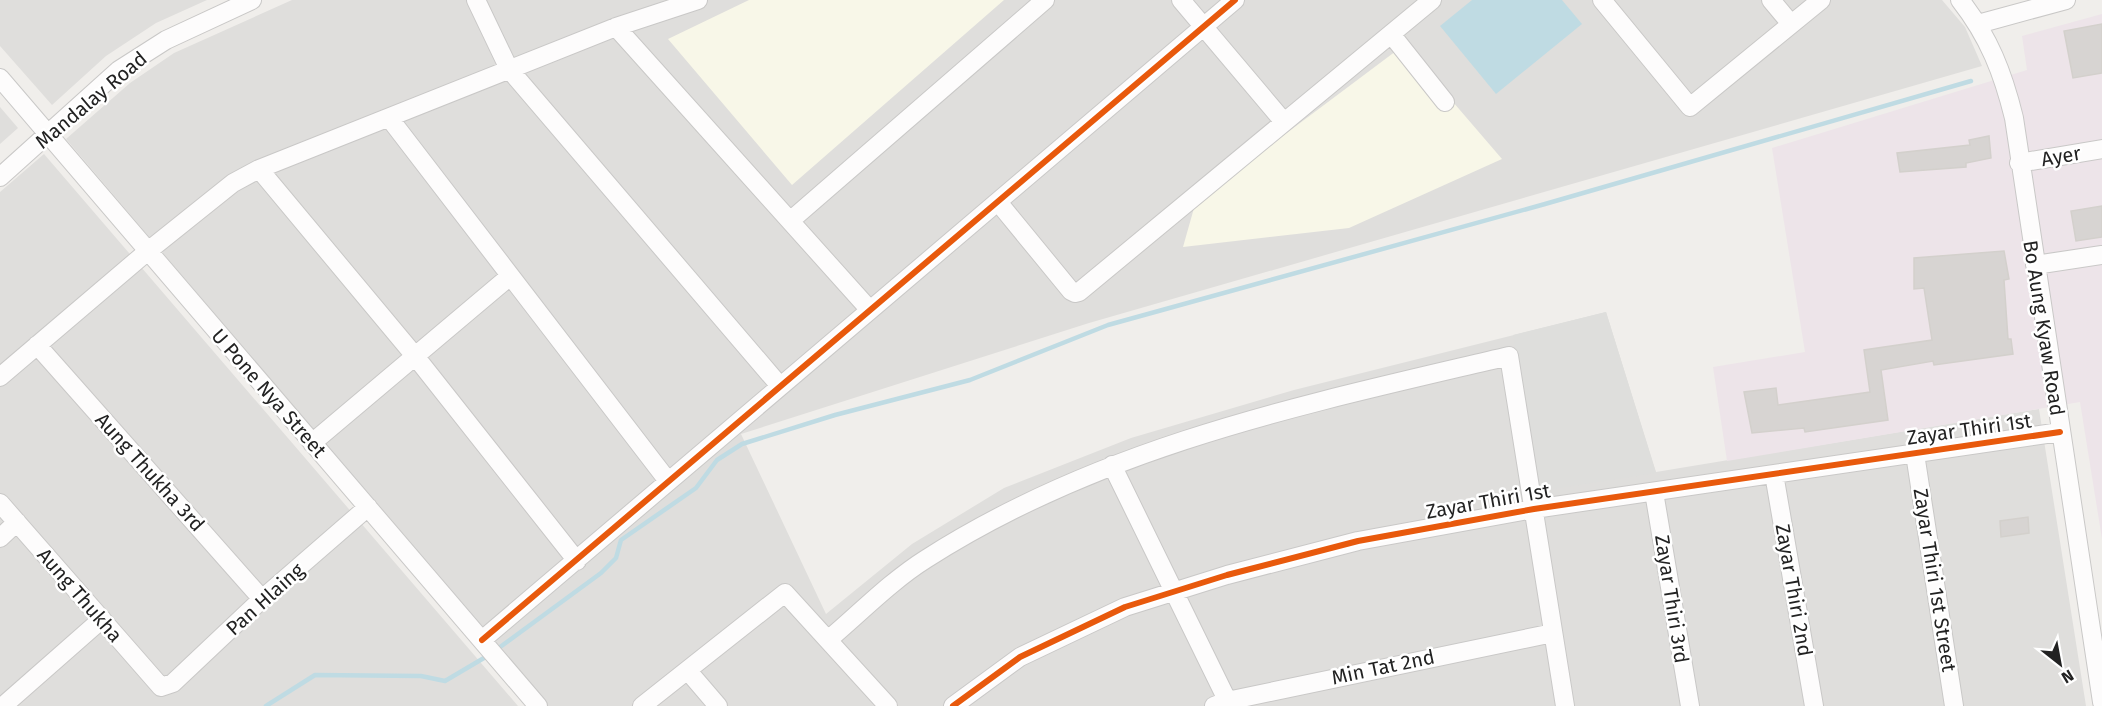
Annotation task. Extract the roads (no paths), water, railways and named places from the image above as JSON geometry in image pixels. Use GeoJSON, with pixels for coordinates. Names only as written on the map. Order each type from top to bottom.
{"type":"FeatureCollection","features":[{"type":"Feature","properties":{"kind":"street","name":"Mandalay Road"},"geometry":{"type":"LineString","coordinates":[[0,177],[119,70],[166,40],[252,0]]}},
{"type":"Feature","properties":{"kind":"street"},"geometry":{"type":"LineString","coordinates":[[476,0],[508,69],[780,386]]}},
{"type":"Feature","properties":{"kind":"street"},"geometry":{"type":"LineString","coordinates":[[0,377],[147,251],[233,183],[259,169],[390,119],[508,69],[616,27],[698,0]]}},
{"type":"Feature","properties":{"kind":"street"},"geometry":{"type":"LineString","coordinates":[[790,221],[1046,0]]}},
{"type":"Feature","properties":{"kind":"street"},"geometry":{"type":"LineString","coordinates":[[1181,0],[1284,122]]}},
{"type":"Feature","properties":{"kind":"street"},"geometry":{"type":"LineString","coordinates":[[482,640],[1235,0]]}},
{"type":"Feature","properties":{"kind":"street"},"geometry":{"type":"LineString","coordinates":[[998,202],[1075,293],[1432,0]]}},
{"type":"Feature","properties":{"kind":"street"},"geometry":{"type":"LineString","coordinates":[[1602,0],[1690,107],[1821,0]]}},
{"type":"Feature","properties":{"kind":"street"},"geometry":{"type":"LineString","coordinates":[[1771,0],[1791,24]]}},
{"type":"Feature","properties":{"kind":"street","name":"Bo Aung Kyaw Road"},"geometry":{"type":"LineString","coordinates":[[1960,0],[1978,24],[2004,76],[2014,118],[2060,432],[2096,615],[2102,702]]}},
{"type":"Feature","properties":{"kind":"street"},"geometry":{"type":"LineString","coordinates":[[1978,24],[2066,0]]}},
{"type":"Feature","properties":{"kind":"street"},"geometry":{"type":"LineString","coordinates":[[616,27],[869,309]]}},
{"type":"Feature","properties":{"kind":"street"},"geometry":{"type":"LineString","coordinates":[[1391,34],[1445,102]]}},
{"type":"Feature","properties":{"kind":"street","name":"U Pone Nya Street"},"geometry":{"type":"LineString","coordinates":[[0,78],[538,706]]}},
{"type":"Feature","properties":{"kind":"street"},"geometry":{"type":"LineString","coordinates":[[390,119],[509,277],[668,481]]}},
{"type":"Feature","properties":{"kind":"street","name":"Ayer"},"geometry":{"type":"LineString","coordinates":[[2019,163],[2102,149]]}},
{"type":"Feature","properties":{"kind":"street"},"geometry":{"type":"LineString","coordinates":[[259,169],[415,356],[577,561]]}},
{"type":"Feature","properties":{"kind":"street"},"geometry":{"type":"LineString","coordinates":[[2035,265],[2102,255]]}},
{"type":"Feature","properties":{"kind":"street"},"geometry":{"type":"LineString","coordinates":[[312,443],[509,277]]}},
{"type":"Feature","properties":{"kind":"street","name":"Aung Thukha 3rd"},"geometry":{"type":"LineString","coordinates":[[37,345],[262,599]]}},
{"type":"Feature","properties":{"kind":"street"},"geometry":{"type":"LineString","coordinates":[[828,640],[923,560],[1002,514],[1112,465],[1204,432],[1509,356],[1565,706]]}},
{"type":"Feature","properties":{"kind":"street","name":"Zayar Thiri 1st"},"geometry":{"type":"LineString","coordinates":[[953,706],[1020,657],[1125,607],[1227,575],[1358,541],[1534,509],[2060,432]]}},
{"type":"Feature","properties":{"kind":"street","name":"Zayar Thiri 1st Street"},"geometry":{"type":"LineString","coordinates":[[1915,454],[1954,706]]}},
{"type":"Feature","properties":{"kind":"street"},"geometry":{"type":"LineString","coordinates":[[1112,465],[1174,592],[1224,704]]}},
{"type":"Feature","properties":{"kind":"street","name":"Zayar Thiri 2nd"},"geometry":{"type":"LineString","coordinates":[[1774,474],[1814,706]]}},
{"type":"Feature","properties":{"kind":"street","name":"Zayar Thiri 3rd"},"geometry":{"type":"LineString","coordinates":[[1654,492],[1690,706]]}},
{"type":"Feature","properties":{"kind":"street","name":"Aung Thukha"},"geometry":{"type":"LineString","coordinates":[[0,503],[160,687],[173,683],[262,599]]}},
{"type":"Feature","properties":{"kind":"street","name":"Pan Hlaing"},"geometry":{"type":"LineString","coordinates":[[262,599],[368,507]]}},
{"type":"Feature","properties":{"kind":"street"},"geometry":{"type":"LineString","coordinates":[[0,538],[17,522]]}},
{"type":"Feature","properties":{"kind":"street"},"geometry":{"type":"LineString","coordinates":[[642,706],[785,593],[888,706]]}},
{"type":"Feature","properties":{"kind":"street"},"geometry":{"type":"LineString","coordinates":[[3,706],[102,620]]}},
{"type":"Feature","properties":{"kind":"street","name":"Min Tat 2nd"},"geometry":{"type":"LineString","coordinates":[[1224,704],[1553,633]]}},
{"type":"Feature","properties":{"kind":"street"},"geometry":{"type":"LineString","coordinates":[[688,671],[718,706]]}},
{"type":"Feature","properties":{"kind":"water"},"geometry":{"type":"Polygon","coordinates":[[[1472,0],[1562,0],[1582,24],[1496,94],[1440,26],[1472,0]]]}},
{"type":"Feature","properties":{"kind":"waterway"},"geometry":{"type":"LineString","coordinates":[[496,650],[601,573],[616,558],[621,540],[696,488],[717,460],[742,444],[835,415],[970,380],[1108,325],[1545,204],[1971,81]]}},
{"type":"Feature","properties":{"kind":"waterway"},"geometry":{"type":"LineString","coordinates":[[266,706],[315,675],[421,676],[445,681],[489,655]]}}]}
